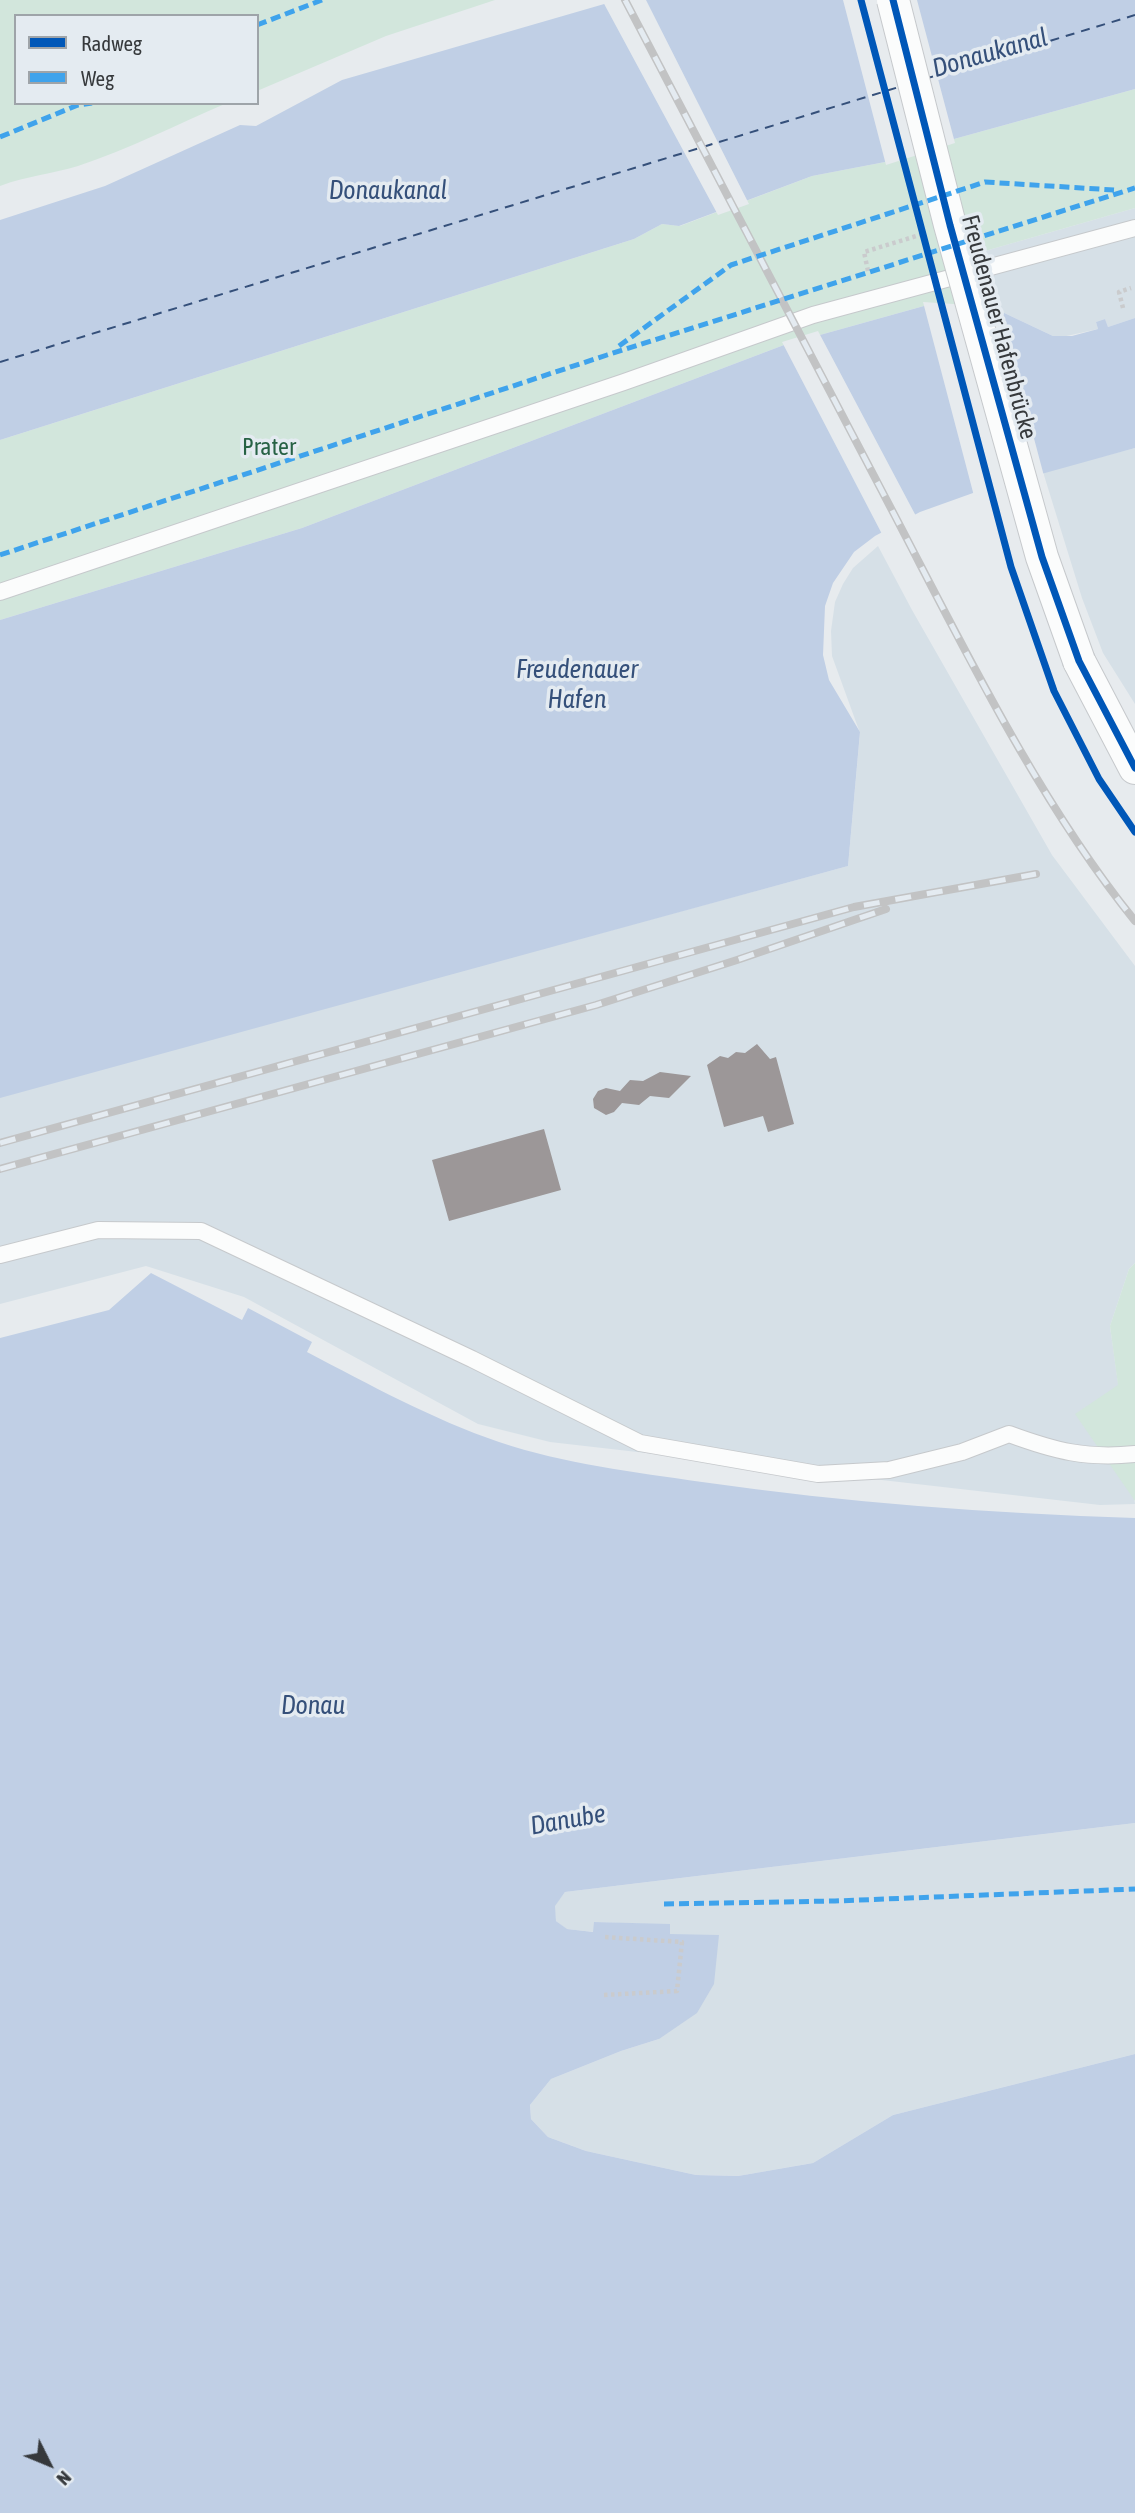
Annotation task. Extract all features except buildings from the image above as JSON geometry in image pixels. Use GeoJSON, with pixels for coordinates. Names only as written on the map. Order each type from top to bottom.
{"type":"FeatureCollection","features":[{"type":"Feature","properties":{"kind":"street","name":"Freudenauer Hafenbrücke"},"geometry":{"type":"LineString","coordinates":[[892,0],[950,225],[1042,557],[1079,661],[1135,768]]}},
{"type":"Feature","properties":{"kind":"lane"},"geometry":{"type":"LineString","coordinates":[[0,592],[624,382],[813,315],[1135,228]]}},
{"type":"Feature","properties":{"kind":"lane"},"geometry":{"type":"LineString","coordinates":[[0,1255],[98,1230],[201,1231],[472,1359],[640,1443],[818,1474],[889,1470],[962,1452],[1009,1434],[1053,1450],[1108,1457],[1135,1454]]}},
{"type":"Feature","properties":{"kind":"path"},"geometry":{"type":"LineString","coordinates":[[920,221],[927,247]]}},
{"type":"Feature","properties":{"kind":"path"},"geometry":{"type":"LineString","coordinates":[[868,271],[864,252],[924,234]]}},
{"type":"Feature","properties":{"kind":"path"},"geometry":{"type":"LineString","coordinates":[[1123,308],[1119,292],[1131,288]]}},
{"type":"Feature","properties":{"kind":"path"},"geometry":{"type":"LineString","coordinates":[[604,1937],[682,1942],[677,1991],[604,1995]]}},
{"type":"Feature","properties":{"kind":"shaded area"},"geometry":{"type":"Polygon","coordinates":[[[1135,208],[1135,318],[1108,327],[1105,319],[1096,322],[1098,329],[1062,337],[1053,336],[1000,311],[985,251],[1135,208]]]}},
{"type":"Feature","properties":{"kind":"shaded area"},"geometry":{"type":"Polygon","coordinates":[[[1135,448],[1135,704],[1103,653],[1082,598],[1043,472],[1135,448]]]}},
{"type":"Feature","properties":{"kind":"shaded area"},"geometry":{"type":"Polygon","coordinates":[[[878,546],[1052,855],[1135,966],[1135,1263],[1129,1269],[1110,1326],[1135,1504],[1100,1505],[550,1442],[478,1424],[244,1297],[146,1266],[0,1304],[0,1096],[848,866],[860,733],[832,656],[831,631],[835,602],[843,584],[853,568],[878,546]]]}},
{"type":"Feature","properties":{"kind":"shaded area"},"geometry":{"type":"Polygon","coordinates":[[[1135,1823],[1135,2054],[893,2115],[813,2163],[738,2176],[696,2175],[586,2151],[548,2137],[531,2119],[530,2105],[551,2079],[659,2039],[670,1925],[594,1922],[594,1932],[566,1929],[556,1921],[554,1906],[565,1892],[1135,1823]]]}},
{"type":"Feature","properties":{"kind":"green space"},"geometry":{"type":"Polygon","coordinates":[[[0,0],[495,0],[386,36],[259,90],[259,14],[14,14],[14,105],[223,105],[97,159],[0,186],[0,0]]]}},
{"type":"Feature","properties":{"kind":"green space","name":"Prater"},"geometry":{"type":"Polygon","coordinates":[[[1135,89],[1135,208],[985,251],[1000,311],[924,306],[784,345],[302,528],[0,620],[0,440],[634,239],[662,224],[680,226],[812,176],[885,162],[954,139],[1135,89]]]}},
{"type":"Feature","properties":{"kind":"green space"},"geometry":{"type":"Polygon","coordinates":[[[1135,1263],[1135,1501],[1075,1414],[1118,1385],[1110,1326],[1129,1269],[1135,1263]]]}},
{"type":"Feature","properties":{"kind":"water","name":"Donaukanal"},"geometry":{"type":"Polygon","coordinates":[[[618,0],[1135,0],[1135,89],[954,139],[885,162],[812,176],[679,226],[662,224],[634,239],[0,440],[0,220],[105,186],[240,125],[256,126],[342,80],[618,0]]]}},
{"type":"Feature","properties":{"kind":"water","name":"Freudenauer Hafen"},"geometry":{"type":"Polygon","coordinates":[[[924,306],[1000,311],[1053,336],[1072,336],[1098,329],[1096,322],[1105,319],[1108,327],[1135,318],[1135,448],[973,493],[920,512],[875,536],[854,552],[833,583],[825,606],[823,655],[829,680],[860,732],[848,866],[0,1098],[0,620],[302,528],[784,345],[924,306]]]}},
{"type":"Feature","properties":{"kind":"water","name":"Donau"},"geometry":{"type":"Polygon","coordinates":[[[151,1273],[242,1320],[248,1308],[312,1342],[307,1352],[378,1389],[474,1433],[524,1450],[625,1471],[810,1496],[972,1510],[1135,1518],[1135,1823],[565,1892],[555,1906],[556,1921],[567,1929],[593,1932],[594,1922],[670,1924],[670,1934],[719,1935],[714,1984],[697,2013],[659,2039],[551,2079],[530,2105],[531,2119],[548,2137],[586,2151],[696,2175],[738,2176],[813,2163],[893,2115],[1135,2054],[1135,2513],[0,2513],[0,1338],[109,1310],[151,1273]]]}},
{"type":"Feature","properties":{"kind":"pier"},"geometry":{"type":"Polygon","coordinates":[[[602,0],[646,0],[749,204],[718,215],[602,0]]]}},
{"type":"Feature","properties":{"kind":"pier"},"geometry":{"type":"Polygon","coordinates":[[[843,0],[917,0],[955,143],[886,165],[843,0]]]}},
{"type":"Feature","properties":{"kind":"pier"},"geometry":{"type":"Polygon","coordinates":[[[923,302],[999,307],[1044,476],[974,496],[923,302]]]}},
{"type":"Feature","properties":{"kind":"pier"},"geometry":{"type":"Polygon","coordinates":[[[818,331],[917,518],[883,536],[782,342],[818,331]]]}},
{"type":"Feature","properties":{"kind":"ferry route"},"geometry":{"type":"LineString","coordinates":[[928,78],[1135,15]]}},
{"type":"Feature","properties":{"kind":"ferry route"},"geometry":{"type":"LineString","coordinates":[[0,362],[899,87]]}},
{"type":"Feature","properties":{"kind":"railway"},"geometry":{"type":"LineString","coordinates":[[625,0],[1006,725],[1067,827],[1135,921]]}},
{"type":"Feature","properties":{"kind":"railway"},"geometry":{"type":"LineString","coordinates":[[0,1143],[854,907],[1036,874]]}},
{"type":"Feature","properties":{"kind":"railway"},"geometry":{"type":"LineString","coordinates":[[0,1169],[596,1005],[886,909]]}},
{"type":"Feature","properties":{"kind":"marked path"},"geometry":{"type":"LineString","coordinates":[[259,24],[322,0]]}},
{"type":"Feature","properties":{"kind":"marked path"},"geometry":{"type":"LineString","coordinates":[[0,137],[78,105]]}},
{"type":"Feature","properties":{"kind":"marked path"},"geometry":{"type":"LineString","coordinates":[[619,346],[731,265],[985,182],[1114,190]]}},
{"type":"Feature","properties":{"kind":"marked path"},"geometry":{"type":"LineString","coordinates":[[0,555],[607,355],[1135,188]]}},
{"type":"Feature","properties":{"kind":"marked path"},"geometry":{"type":"LineString","coordinates":[[664,1904],[835,1901],[1135,1889]]}},
{"type":"Feature","properties":{"kind":"cycle path"},"geometry":{"type":"LineString","coordinates":[[861,0],[1011,567],[1054,691],[1099,779],[1135,832]]}},
{"type":"Feature","properties":{"kind":"cycle path"},"geometry":{"type":"LineString","coordinates":[[893,0],[950,225],[1042,557],[1079,661],[1135,768]]}},
{"type":"Feature","properties":{"kind":"water label","name":"Danube"},"geometry":{"type":"Point","coordinates":[568,1820]}}]}
